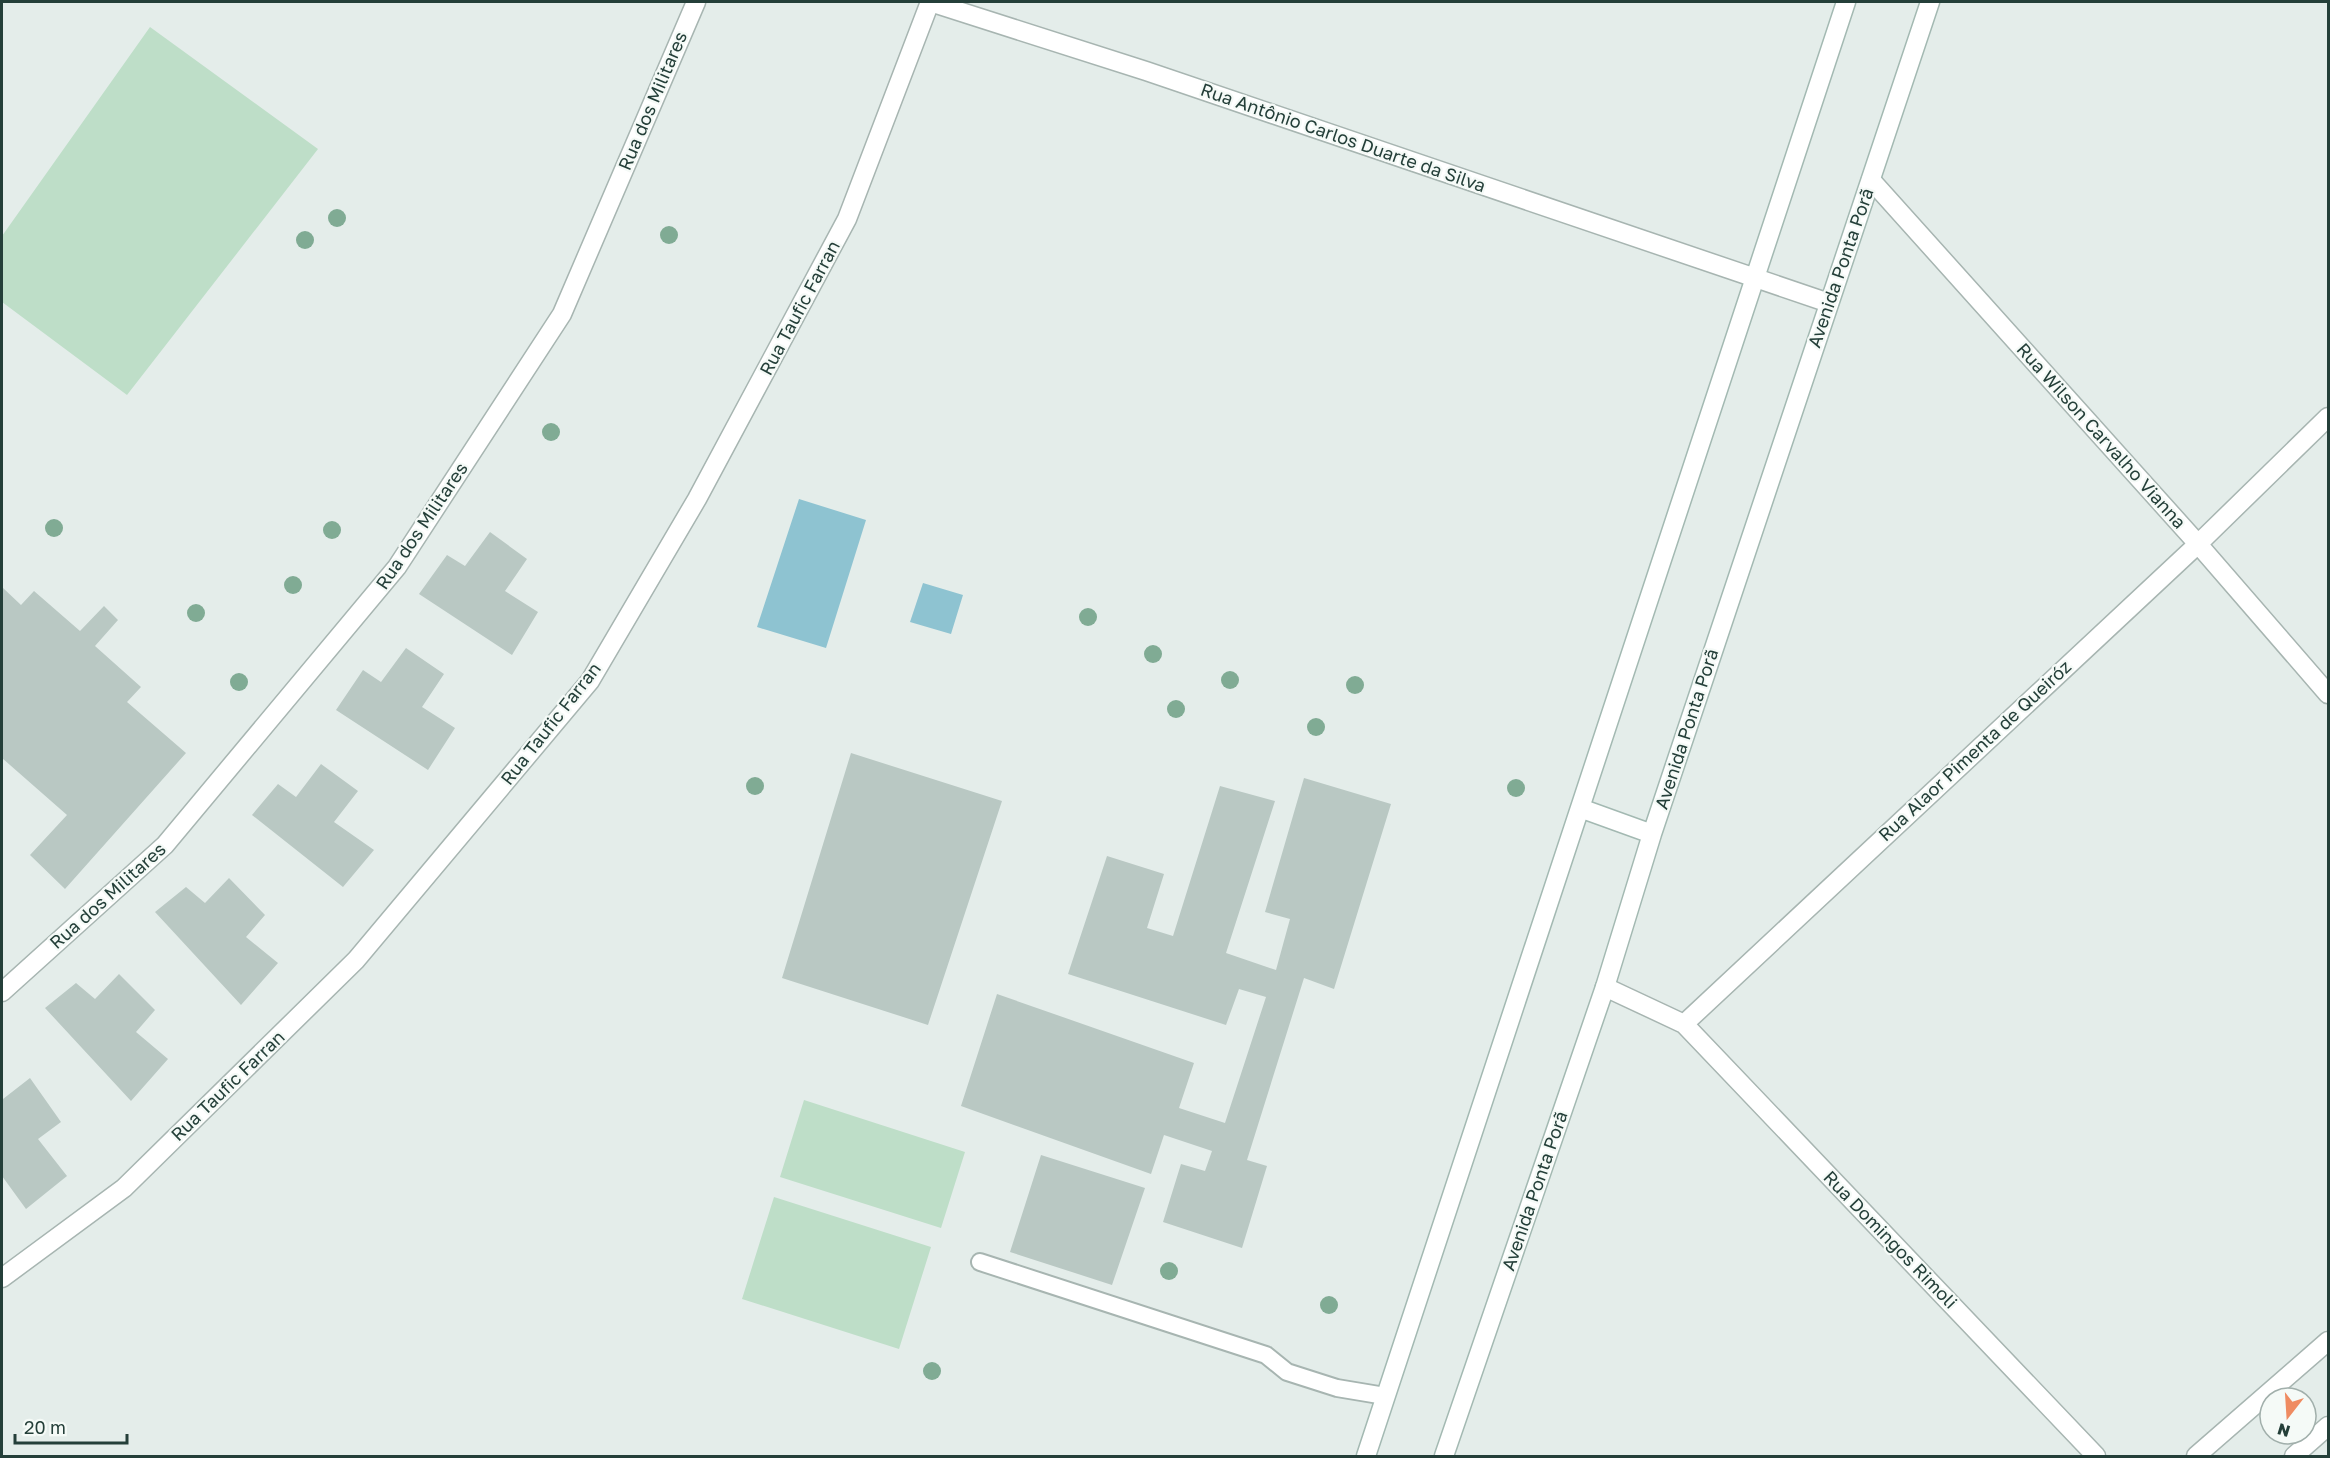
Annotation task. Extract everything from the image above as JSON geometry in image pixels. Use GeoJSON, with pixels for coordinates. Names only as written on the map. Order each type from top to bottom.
{"type":"FeatureCollection","features":[{"type":"Feature","properties":{"kind":"street","name":"Rua dos Militares"},"geometry":{"type":"LineString","coordinates":[[2,992],[165,845],[397,567],[562,314],[696,2]]}},
{"type":"Feature","properties":{"kind":"street","name":"Rua Antônio Carlos Duarte da Silva"},"geometry":{"type":"LineString","coordinates":[[930,2],[1168,78],[1829,303]]}},
{"type":"Feature","properties":{"kind":"street","name":"Rua Taufic Farran"},"geometry":{"type":"LineString","coordinates":[[2,1278],[124,1188],[356,960],[590,681],[697,499],[847,219],[930,2]]}},
{"type":"Feature","properties":{"kind":"street"},"geometry":{"type":"LineString","coordinates":[[1366,1456],[1846,2]]}},
{"type":"Feature","properties":{"kind":"street","name":"Avenida Ponta Porã"},"geometry":{"type":"LineString","coordinates":[[1444,1456],[1605,987],[1652,834],[1930,2]]}},
{"type":"Feature","properties":{"kind":"street","name":"Rua Wilson Carvalho Vianna"},"geometry":{"type":"LineString","coordinates":[[1870,180],[2198,544],[2328,694]]}},
{"type":"Feature","properties":{"kind":"street","name":"Rua Alaor Pimenta de Queiróz"},"geometry":{"type":"LineString","coordinates":[[1684,1024],[2198,544],[2328,417]]}},
{"type":"Feature","properties":{"kind":"street"},"geometry":{"type":"LineString","coordinates":[[1580,807],[1652,834]]}},
{"type":"Feature","properties":{"kind":"street"},"geometry":{"type":"LineString","coordinates":[[1605,987],[1684,1024]]}},
{"type":"Feature","properties":{"kind":"street","name":"Rua Domingos Rimoli"},"geometry":{"type":"LineString","coordinates":[[1684,1024],[2096,1456]]}},
{"type":"Feature","properties":{"kind":"street"},"geometry":{"type":"LineString","coordinates":[[2196,1456],[2328,1341]]}},
{"type":"Feature","properties":{"kind":"street"},"geometry":{"type":"LineString","coordinates":[[2294,1456],[2328,1426]]}},
{"type":"Feature","properties":{"kind":"lane"},"geometry":{"type":"LineString","coordinates":[[980,1262],[1266,1355],[1287,1372],[1337,1389],[1385,1396]]}},
{"type":"Feature","properties":{"kind":"green space"},"geometry":{"type":"Polygon","coordinates":[[[150,27],[318,149],[127,395],[2,302],[2,236],[150,27]]]}},
{"type":"Feature","properties":{"kind":"green space"},"geometry":{"type":"Polygon","coordinates":[[[804,1100],[965,1152],[941,1228],[780,1177],[804,1100]]]}},
{"type":"Feature","properties":{"kind":"green space"},"geometry":{"type":"Polygon","coordinates":[[[774,1197],[931,1247],[899,1349],[742,1299],[774,1197]]]}},
{"type":"Feature","properties":{"kind":"water"},"geometry":{"type":"Polygon","coordinates":[[[799,499],[866,520],[826,648],[757,627],[799,499]]]}},
{"type":"Feature","properties":{"kind":"water"},"geometry":{"type":"Polygon","coordinates":[[[923,583],[963,595],[951,634],[910,622],[923,583]]]}},
{"type":"Feature","properties":{"kind":"building"},"geometry":{"type":"Polygon","coordinates":[[[490,532],[527,559],[505,591],[538,612],[512,655],[419,594],[447,555],[465,566],[490,532]]]}},
{"type":"Feature","properties":{"kind":"building"},"geometry":{"type":"Polygon","coordinates":[[[2,587],[21,605],[34,591],[80,631],[104,606],[118,620],[95,646],[141,687],[127,702],[186,753],[65,889],[30,855],[67,815],[2,758],[2,587]]]}},
{"type":"Feature","properties":{"kind":"building"},"geometry":{"type":"Polygon","coordinates":[[[406,648],[444,674],[422,707],[455,728],[428,770],[336,710],[363,670],[381,682],[406,648]]]}},
{"type":"Feature","properties":{"kind":"building"},"geometry":{"type":"Polygon","coordinates":[[[851,753],[1002,801],[928,1025],[782,978],[851,753]]]}},
{"type":"Feature","properties":{"kind":"building"},"geometry":{"type":"Polygon","coordinates":[[[321,764],[358,791],[334,822],[374,850],[343,887],[252,815],[278,784],[296,797],[321,764]]]}},
{"type":"Feature","properties":{"kind":"building"},"geometry":{"type":"Polygon","coordinates":[[[1304,778],[1391,804],[1334,989],[1304,978],[1247,1160],[1267,1166],[1242,1248],[1163,1222],[1181,1164],[1205,1171],[1212,1151],[1164,1135],[1151,1174],[961,1106],[997,994],[1194,1063],[1179,1108],[1225,1123],[1266,997],[1239,989],[1226,1025],[1068,974],[1107,856],[1164,874],[1147,928],[1173,936],[1220,786],[1275,801],[1226,953],[1276,970],[1290,919],[1265,912],[1304,778]]]}},
{"type":"Feature","properties":{"kind":"building"},"geometry":{"type":"Polygon","coordinates":[[[229,878],[265,915],[246,937],[278,963],[241,1005],[155,912],[186,887],[205,903],[229,878]]]}},
{"type":"Feature","properties":{"kind":"building"},"geometry":{"type":"Polygon","coordinates":[[[119,974],[155,1010],[136,1032],[168,1059],[131,1101],[45,1008],[76,983],[95,999],[119,974]]]}},
{"type":"Feature","properties":{"kind":"building"},"geometry":{"type":"Polygon","coordinates":[[[30,1078],[61,1122],[38,1139],[67,1176],[26,1209],[2,1176],[2,1097],[3,1099],[30,1078]]]}},
{"type":"Feature","properties":{"kind":"building"},"geometry":{"type":"Polygon","coordinates":[[[1041,1155],[1145,1188],[1112,1285],[1010,1252],[1041,1155]]]}}]}
